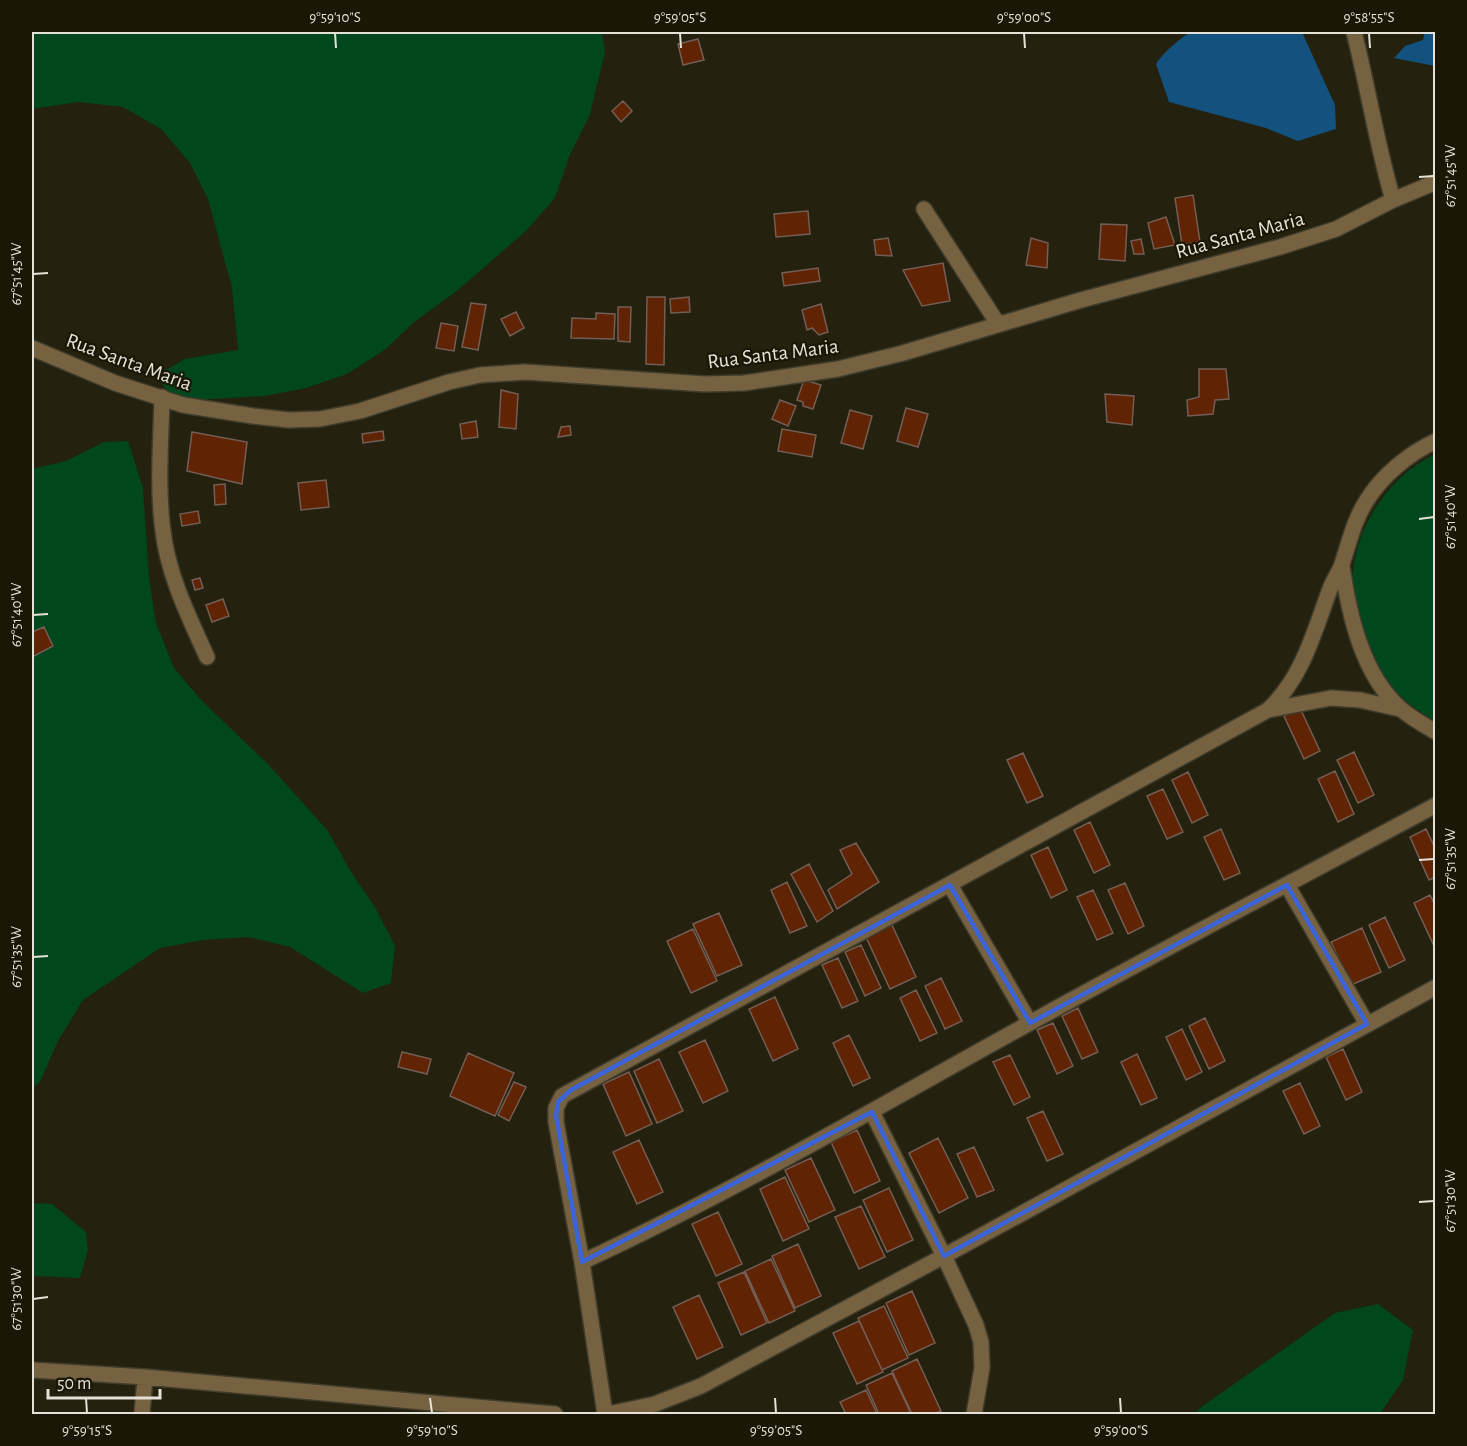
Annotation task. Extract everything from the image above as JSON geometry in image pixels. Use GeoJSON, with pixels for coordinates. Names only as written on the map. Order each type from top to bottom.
{"type":"FeatureCollection","features":[{"type":"Feature","properties":{"kind":"street"},"geometry":{"type":"LineString","coordinates":[[1354,32],[1384,170],[1393,200]]}},
{"type":"Feature","properties":{"kind":"street","name":"Rua Santa Maria"},"geometry":{"type":"LineString","coordinates":[[32,348],[115,383],[183,405],[289,420],[320,419],[360,411],[449,382],[480,375],[525,372],[705,384],[744,383],[838,369],[903,353],[998,324],[1315,236],[1436,182]]}},
{"type":"Feature","properties":{"kind":"street"},"geometry":{"type":"LineString","coordinates":[[924,209],[998,324]]}},
{"type":"Feature","properties":{"kind":"street"},"geometry":{"type":"LineString","coordinates":[[162,398],[160,493],[163,533],[179,593],[207,657]]}},
{"type":"Feature","properties":{"kind":"street"},"geometry":{"type":"LineString","coordinates":[[1268,710],[1284,693],[1308,651],[1332,583],[1367,500],[1400,465],[1436,441]]}},
{"type":"Feature","properties":{"kind":"street"},"geometry":{"type":"LineString","coordinates":[[1341,566],[1354,632],[1369,665],[1387,694],[1400,709],[1436,732]]}},
{"type":"Feature","properties":{"kind":"street"},"geometry":{"type":"LineString","coordinates":[[1400,709],[1360,700],[1331,698],[1268,710],[562,1096],[556,1108],[556,1122],[582,1262],[606,1414],[655,1404],[701,1386],[1436,987]]}},
{"type":"Feature","properties":{"kind":"street"},"geometry":{"type":"LineString","coordinates":[[582,1262],[630,1240],[872,1112],[1030,1023],[1436,805]]}},
{"type":"Feature","properties":{"kind":"street"},"geometry":{"type":"LineString","coordinates":[[950,885],[1030,1023]]}},
{"type":"Feature","properties":{"kind":"street"},"geometry":{"type":"LineString","coordinates":[[1287,885],[1367,1024]]}},
{"type":"Feature","properties":{"kind":"street"},"geometry":{"type":"LineString","coordinates":[[872,1112],[976,1325],[981,1342],[981,1382],[974,1414]]}},
{"type":"Feature","properties":{"kind":"street"},"geometry":{"type":"LineString","coordinates":[[32,1370],[146,1377],[555,1414]]}},
{"type":"Feature","properties":{"kind":"street"},"geometry":{"type":"LineString","coordinates":[[142,1414],[146,1377]]}},
{"type":"Feature","properties":{"kind":"highlighted area"},"geometry":{"type":"Polygon","coordinates":[[[950,885],[1030,1023],[1287,885],[1367,1024],[944,1256],[872,1112],[582,1262],[556,1115],[558,1102],[571,1090],[950,885]]]}},
{"type":"Feature","properties":{"kind":"green space"},"geometry":{"type":"Polygon","coordinates":[[[32,32],[602,32],[605,52],[590,114],[569,157],[555,198],[526,231],[458,290],[413,323],[386,349],[347,374],[306,388],[265,396],[177,401],[155,376],[185,359],[238,350],[232,288],[208,199],[190,163],[161,129],[123,107],[78,102],[32,109],[32,32]]]}},
{"type":"Feature","properties":{"kind":"green space"},"geometry":{"type":"Polygon","coordinates":[[[128,441],[143,488],[149,577],[156,623],[174,668],[202,701],[268,764],[328,831],[351,872],[375,907],[395,946],[391,983],[363,993],[290,947],[249,937],[203,940],[160,948],[83,1000],[58,1041],[40,1082],[32,1088],[32,469],[66,461],[104,442],[128,441]]]}},
{"type":"Feature","properties":{"kind":"green space"},"geometry":{"type":"Polygon","coordinates":[[[1435,454],[1435,721],[1413,707],[1393,690],[1370,658],[1361,636],[1353,592],[1353,571],[1364,530],[1386,493],[1417,464],[1435,454]]]}},
{"type":"Feature","properties":{"kind":"green space"},"geometry":{"type":"Polygon","coordinates":[[[32,1203],[52,1204],[86,1232],[88,1250],[80,1278],[32,1276],[32,1203]]]}},
{"type":"Feature","properties":{"kind":"green space"},"geometry":{"type":"Polygon","coordinates":[[[1378,1304],[1413,1330],[1403,1380],[1380,1414],[1195,1414],[1200,1408],[1335,1313],[1378,1304]]]}},
{"type":"Feature","properties":{"kind":"water"},"geometry":{"type":"Polygon","coordinates":[[[1191,32],[1302,32],[1335,105],[1336,129],[1298,141],[1266,128],[1169,102],[1156,64],[1172,46],[1191,32]]]}},
{"type":"Feature","properties":{"kind":"water"},"geometry":{"type":"Polygon","coordinates":[[[1425,32],[1435,32],[1435,66],[1394,58],[1405,46],[1423,40],[1425,32]]]}},
{"type":"Feature","properties":{"kind":"building"},"geometry":{"type":"Polygon","coordinates":[[[698,39],[704,60],[683,65],[678,44],[698,39]]]}},
{"type":"Feature","properties":{"kind":"building"},"geometry":{"type":"Polygon","coordinates":[[[623,101],[632,111],[621,122],[612,111],[623,101]]]}},
{"type":"Feature","properties":{"kind":"building"},"geometry":{"type":"Polygon","coordinates":[[[1193,195],[1200,242],[1182,245],[1175,198],[1193,195]]]}},
{"type":"Feature","properties":{"kind":"building"},"geometry":{"type":"Polygon","coordinates":[[[808,211],[810,234],[776,237],[774,214],[808,211]]]}},
{"type":"Feature","properties":{"kind":"building"},"geometry":{"type":"Polygon","coordinates":[[[1166,217],[1175,245],[1154,249],[1148,223],[1166,217]]]}},
{"type":"Feature","properties":{"kind":"building"},"geometry":{"type":"Polygon","coordinates":[[[1101,224],[1127,225],[1125,261],[1099,259],[1101,224]]]}},
{"type":"Feature","properties":{"kind":"building"},"geometry":{"type":"Polygon","coordinates":[[[888,238],[892,256],[876,255],[874,240],[888,238]]]}},
{"type":"Feature","properties":{"kind":"building"},"geometry":{"type":"Polygon","coordinates":[[[1031,238],[1048,243],[1047,268],[1026,265],[1031,238]]]}},
{"type":"Feature","properties":{"kind":"building"},"geometry":{"type":"Polygon","coordinates":[[[1141,239],[1144,254],[1134,254],[1131,241],[1141,239]]]}},
{"type":"Feature","properties":{"kind":"building"},"geometry":{"type":"Polygon","coordinates":[[[943,263],[950,301],[922,306],[903,270],[943,263]]]}},
{"type":"Feature","properties":{"kind":"building"},"geometry":{"type":"Polygon","coordinates":[[[818,268],[820,281],[784,286],[782,273],[818,268]]]}},
{"type":"Feature","properties":{"kind":"building"},"geometry":{"type":"Polygon","coordinates":[[[647,297],[665,297],[664,365],[646,364],[647,297]]]}},
{"type":"Feature","properties":{"kind":"building"},"geometry":{"type":"Polygon","coordinates":[[[689,297],[690,312],[671,313],[670,299],[689,297]]]}},
{"type":"Feature","properties":{"kind":"building"},"geometry":{"type":"Polygon","coordinates":[[[471,303],[486,305],[478,350],[462,347],[471,303]]]}},
{"type":"Feature","properties":{"kind":"building"},"geometry":{"type":"Polygon","coordinates":[[[821,304],[828,332],[819,335],[812,328],[807,330],[802,310],[821,304]]]}},
{"type":"Feature","properties":{"kind":"building"},"geometry":{"type":"Polygon","coordinates":[[[618,307],[631,307],[630,342],[618,341],[618,307]]]}},
{"type":"Feature","properties":{"kind":"building"},"geometry":{"type":"Polygon","coordinates":[[[516,312],[524,328],[510,336],[501,319],[516,312]]]}},
{"type":"Feature","properties":{"kind":"building"},"geometry":{"type":"Polygon","coordinates":[[[596,313],[615,314],[614,339],[571,338],[572,318],[596,319],[596,313]]]}},
{"type":"Feature","properties":{"kind":"building"},"geometry":{"type":"Polygon","coordinates":[[[441,323],[458,326],[454,351],[436,348],[441,323]]]}},
{"type":"Feature","properties":{"kind":"building"},"geometry":{"type":"Polygon","coordinates":[[[1199,369],[1226,369],[1229,399],[1215,400],[1213,414],[1188,416],[1187,400],[1199,397],[1199,369]]]}},
{"type":"Feature","properties":{"kind":"building"},"geometry":{"type":"Polygon","coordinates":[[[804,380],[821,385],[813,409],[803,406],[803,402],[797,400],[804,380]]]}},
{"type":"Feature","properties":{"kind":"building"},"geometry":{"type":"Polygon","coordinates":[[[501,390],[518,394],[516,429],[499,427],[501,390]]]}},
{"type":"Feature","properties":{"kind":"building"},"geometry":{"type":"Polygon","coordinates":[[[1105,394],[1134,396],[1132,425],[1107,422],[1105,394]]]}},
{"type":"Feature","properties":{"kind":"building"},"geometry":{"type":"Polygon","coordinates":[[[780,400],[796,406],[788,426],[772,419],[780,400]]]}},
{"type":"Feature","properties":{"kind":"building"},"geometry":{"type":"Polygon","coordinates":[[[906,408],[928,414],[918,447],[897,441],[906,408]]]}},
{"type":"Feature","properties":{"kind":"building"},"geometry":{"type":"Polygon","coordinates":[[[850,410],[872,416],[863,449],[841,443],[850,410]]]}},
{"type":"Feature","properties":{"kind":"building"},"geometry":{"type":"Polygon","coordinates":[[[476,421],[478,437],[462,439],[460,424],[476,421]]]}},
{"type":"Feature","properties":{"kind":"building"},"geometry":{"type":"Polygon","coordinates":[[[570,426],[571,435],[558,437],[561,427],[570,426]]]}},
{"type":"Feature","properties":{"kind":"building"},"geometry":{"type":"Polygon","coordinates":[[[782,429],[816,435],[812,457],[778,451],[782,429]]]}},
{"type":"Feature","properties":{"kind":"building"},"geometry":{"type":"Polygon","coordinates":[[[383,431],[384,440],[363,443],[362,434],[383,431]]]}},
{"type":"Feature","properties":{"kind":"building"},"geometry":{"type":"Polygon","coordinates":[[[192,432],[247,442],[242,484],[187,471],[192,432]]]}},
{"type":"Feature","properties":{"kind":"building"},"geometry":{"type":"Polygon","coordinates":[[[326,480],[329,507],[301,510],[298,483],[326,480]]]}},
{"type":"Feature","properties":{"kind":"building"},"geometry":{"type":"Polygon","coordinates":[[[225,484],[226,504],[215,505],[214,485],[225,484]]]}},
{"type":"Feature","properties":{"kind":"building"},"geometry":{"type":"Polygon","coordinates":[[[198,511],[200,523],[182,526],[180,514],[198,511]]]}},
{"type":"Feature","properties":{"kind":"building"},"geometry":{"type":"Polygon","coordinates":[[[200,578],[203,588],[195,590],[192,580],[200,578]]]}},
{"type":"Feature","properties":{"kind":"building"},"geometry":{"type":"Polygon","coordinates":[[[223,599],[229,616],[212,622],[206,605],[223,599]]]}},
{"type":"Feature","properties":{"kind":"building"},"geometry":{"type":"Polygon","coordinates":[[[44,627],[53,646],[32,657],[32,632],[44,627]]]}},
{"type":"Feature","properties":{"kind":"building"},"geometry":{"type":"Polygon","coordinates":[[[1300,708],[1320,751],[1304,759],[1284,716],[1300,708]]]}},
{"type":"Feature","properties":{"kind":"building"},"geometry":{"type":"Polygon","coordinates":[[[1354,752],[1374,795],[1358,803],[1337,760],[1354,752]]]}},
{"type":"Feature","properties":{"kind":"building"},"geometry":{"type":"Polygon","coordinates":[[[1023,753],[1043,796],[1027,803],[1007,760],[1023,753]]]}},
{"type":"Feature","properties":{"kind":"building"},"geometry":{"type":"Polygon","coordinates":[[[1335,771],[1354,814],[1338,822],[1318,779],[1335,771]]]}},
{"type":"Feature","properties":{"kind":"building"},"geometry":{"type":"Polygon","coordinates":[[[1188,772],[1208,815],[1192,823],[1172,780],[1188,772]]]}},
{"type":"Feature","properties":{"kind":"building"},"geometry":{"type":"Polygon","coordinates":[[[1163,789],[1183,832],[1167,839],[1147,796],[1163,789]]]}},
{"type":"Feature","properties":{"kind":"building"},"geometry":{"type":"Polygon","coordinates":[[[1090,822],[1110,865],[1094,873],[1074,830],[1090,822]]]}},
{"type":"Feature","properties":{"kind":"building"},"geometry":{"type":"Polygon","coordinates":[[[1221,829],[1240,873],[1224,880],[1204,837],[1221,829]]]}},
{"type":"Feature","properties":{"kind":"building"},"geometry":{"type":"Polygon","coordinates":[[[1426,829],[1436,850],[1436,877],[1429,880],[1410,837],[1426,829]]]}},
{"type":"Feature","properties":{"kind":"building"},"geometry":{"type":"Polygon","coordinates":[[[856,843],[879,882],[837,909],[828,890],[852,874],[840,850],[856,843]]]}},
{"type":"Feature","properties":{"kind":"building"},"geometry":{"type":"Polygon","coordinates":[[[1048,847],[1067,890],[1051,898],[1031,855],[1048,847]]]}},
{"type":"Feature","properties":{"kind":"building"},"geometry":{"type":"Polygon","coordinates":[[[809,864],[833,911],[817,922],[791,874],[809,864]]]}},
{"type":"Feature","properties":{"kind":"building"},"geometry":{"type":"Polygon","coordinates":[[[787,882],[807,926],[790,933],[771,890],[787,882]]]}},
{"type":"Feature","properties":{"kind":"building"},"geometry":{"type":"Polygon","coordinates":[[[1125,883],[1144,926],[1128,934],[1108,890],[1125,883]]]}},
{"type":"Feature","properties":{"kind":"building"},"geometry":{"type":"Polygon","coordinates":[[[1093,890],[1113,933],[1097,940],[1077,897],[1093,890]]]}},
{"type":"Feature","properties":{"kind":"building"},"geometry":{"type":"Polygon","coordinates":[[[1430,895],[1436,907],[1436,945],[1434,946],[1414,903],[1430,895]]]}},
{"type":"Feature","properties":{"kind":"building"},"geometry":{"type":"Polygon","coordinates":[[[719,913],[742,965],[717,976],[693,924],[719,913]]]}},
{"type":"Feature","properties":{"kind":"building"},"geometry":{"type":"Polygon","coordinates":[[[1385,917],[1405,960],[1389,968],[1369,925],[1385,917]]]}},
{"type":"Feature","properties":{"kind":"building"},"geometry":{"type":"Polygon","coordinates":[[[892,925],[916,977],[890,989],[866,937],[892,925]]]}},
{"type":"Feature","properties":{"kind":"building"},"geometry":{"type":"Polygon","coordinates":[[[1362,928],[1381,972],[1351,985],[1331,942],[1362,928]]]}},
{"type":"Feature","properties":{"kind":"building"},"geometry":{"type":"Polygon","coordinates":[[[693,929],[717,981],[691,993],[667,941],[693,929]]]}},
{"type":"Feature","properties":{"kind":"building"},"geometry":{"type":"Polygon","coordinates":[[[861,945],[881,988],[865,996],[845,952],[861,945]]]}},
{"type":"Feature","properties":{"kind":"building"},"geometry":{"type":"Polygon","coordinates":[[[838,958],[858,1001],[842,1008],[822,965],[838,958]]]}},
{"type":"Feature","properties":{"kind":"building"},"geometry":{"type":"Polygon","coordinates":[[[941,978],[962,1021],[945,1029],[925,986],[941,978]]]}},
{"type":"Feature","properties":{"kind":"building"},"geometry":{"type":"Polygon","coordinates":[[[916,990],[937,1033],[920,1041],[900,998],[916,990]]]}},
{"type":"Feature","properties":{"kind":"building"},"geometry":{"type":"Polygon","coordinates":[[[775,997],[798,1049],[773,1061],[749,1009],[775,997]]]}},
{"type":"Feature","properties":{"kind":"building"},"geometry":{"type":"Polygon","coordinates":[[[1078,1008],[1098,1052],[1082,1059],[1062,1016],[1078,1008]]]}},
{"type":"Feature","properties":{"kind":"building"},"geometry":{"type":"Polygon","coordinates":[[[1205,1018],[1225,1061],[1209,1069],[1189,1026],[1205,1018]]]}},
{"type":"Feature","properties":{"kind":"building"},"geometry":{"type":"Polygon","coordinates":[[[1053,1023],[1073,1066],[1057,1074],[1037,1030],[1053,1023]]]}},
{"type":"Feature","properties":{"kind":"building"},"geometry":{"type":"Polygon","coordinates":[[[1182,1029],[1202,1072],[1186,1080],[1166,1037],[1182,1029]]]}},
{"type":"Feature","properties":{"kind":"building"},"geometry":{"type":"Polygon","coordinates":[[[849,1035],[870,1078],[853,1086],[833,1043],[849,1035]]]}},
{"type":"Feature","properties":{"kind":"building"},"geometry":{"type":"Polygon","coordinates":[[[705,1040],[728,1091],[703,1103],[679,1052],[705,1040]]]}},
{"type":"Feature","properties":{"kind":"building"},"geometry":{"type":"Polygon","coordinates":[[[1343,1049],[1362,1092],[1346,1100],[1326,1057],[1343,1049]]]}},
{"type":"Feature","properties":{"kind":"building"},"geometry":{"type":"Polygon","coordinates":[[[402,1052],[431,1059],[427,1074],[398,1067],[402,1052]]]}},
{"type":"Feature","properties":{"kind":"building"},"geometry":{"type":"Polygon","coordinates":[[[468,1053],[514,1073],[495,1116],[450,1096],[468,1053]]]}},
{"type":"Feature","properties":{"kind":"building"},"geometry":{"type":"Polygon","coordinates":[[[1137,1054],[1157,1098],[1141,1105],[1121,1062],[1137,1054]]]}},
{"type":"Feature","properties":{"kind":"building"},"geometry":{"type":"Polygon","coordinates":[[[1010,1055],[1030,1097],[1014,1105],[993,1062],[1010,1055]]]}},
{"type":"Feature","properties":{"kind":"building"},"geometry":{"type":"Polygon","coordinates":[[[659,1059],[683,1111],[657,1123],[634,1071],[659,1059]]]}},
{"type":"Feature","properties":{"kind":"building"},"geometry":{"type":"Polygon","coordinates":[[[629,1072],[652,1124],[626,1136],[603,1084],[629,1072]]]}},
{"type":"Feature","properties":{"kind":"building"},"geometry":{"type":"Polygon","coordinates":[[[514,1082],[526,1087],[509,1121],[498,1115],[514,1082]]]}},
{"type":"Feature","properties":{"kind":"building"},"geometry":{"type":"Polygon","coordinates":[[[1300,1083],[1320,1126],[1304,1134],[1283,1091],[1300,1083]]]}},
{"type":"Feature","properties":{"kind":"building"},"geometry":{"type":"Polygon","coordinates":[[[1043,1111],[1063,1154],[1047,1161],[1027,1118],[1043,1111]]]}},
{"type":"Feature","properties":{"kind":"building"},"geometry":{"type":"Polygon","coordinates":[[[857,1130],[880,1181],[854,1193],[831,1142],[857,1130]]]}},
{"type":"Feature","properties":{"kind":"building"},"geometry":{"type":"Polygon","coordinates":[[[938,1138],[968,1198],[939,1213],[909,1153],[938,1138]]]}},
{"type":"Feature","properties":{"kind":"building"},"geometry":{"type":"Polygon","coordinates":[[[639,1140],[663,1192],[637,1204],[613,1152],[639,1140]]]}},
{"type":"Feature","properties":{"kind":"building"},"geometry":{"type":"Polygon","coordinates":[[[974,1147],[994,1190],[977,1197],[957,1154],[974,1147]]]}},
{"type":"Feature","properties":{"kind":"building"},"geometry":{"type":"Polygon","coordinates":[[[811,1158],[835,1210],[809,1222],[785,1170],[811,1158]]]}},
{"type":"Feature","properties":{"kind":"building"},"geometry":{"type":"Polygon","coordinates":[[[785,1177],[809,1229],[783,1241],[760,1189],[785,1177]]]}},
{"type":"Feature","properties":{"kind":"building"},"geometry":{"type":"Polygon","coordinates":[[[889,1188],[913,1240],[887,1252],[863,1200],[889,1188]]]}},
{"type":"Feature","properties":{"kind":"building"},"geometry":{"type":"Polygon","coordinates":[[[861,1206],[885,1257],[859,1269],[835,1217],[861,1206]]]}},
{"type":"Feature","properties":{"kind":"building"},"geometry":{"type":"Polygon","coordinates":[[[718,1212],[742,1264],[716,1276],[692,1224],[718,1212]]]}},
{"type":"Feature","properties":{"kind":"building"},"geometry":{"type":"Polygon","coordinates":[[[798,1244],[821,1296],[795,1308],[772,1256],[798,1244]]]}},
{"type":"Feature","properties":{"kind":"building"},"geometry":{"type":"Polygon","coordinates":[[[771,1259],[795,1311],[769,1323],[745,1271],[771,1259]]]}},
{"type":"Feature","properties":{"kind":"building"},"geometry":{"type":"Polygon","coordinates":[[[744,1272],[767,1323],[741,1335],[718,1283],[744,1272]]]}},
{"type":"Feature","properties":{"kind":"building"},"geometry":{"type":"Polygon","coordinates":[[[912,1291],[935,1343],[909,1355],[886,1303],[912,1291]]]}},
{"type":"Feature","properties":{"kind":"building"},"geometry":{"type":"Polygon","coordinates":[[[699,1295],[723,1347],[697,1359],[673,1307],[699,1295]]]}},
{"type":"Feature","properties":{"kind":"building"},"geometry":{"type":"Polygon","coordinates":[[[884,1306],[908,1358],[882,1370],[858,1318],[884,1306]]]}},
{"type":"Feature","properties":{"kind":"building"},"geometry":{"type":"Polygon","coordinates":[[[859,1321],[883,1372],[857,1384],[833,1333],[859,1321]]]}},
{"type":"Feature","properties":{"kind":"building"},"geometry":{"type":"Polygon","coordinates":[[[917,1359],[941,1411],[933,1414],[912,1414],[892,1371],[917,1359]]]}},
{"type":"Feature","properties":{"kind":"building"},"geometry":{"type":"Polygon","coordinates":[[[892,1373],[911,1414],[879,1414],[866,1385],[892,1373]]]}},
{"type":"Feature","properties":{"kind":"building"},"geometry":{"type":"Polygon","coordinates":[[[866,1390],[877,1414],[846,1414],[840,1402],[866,1390]]]}}]}
